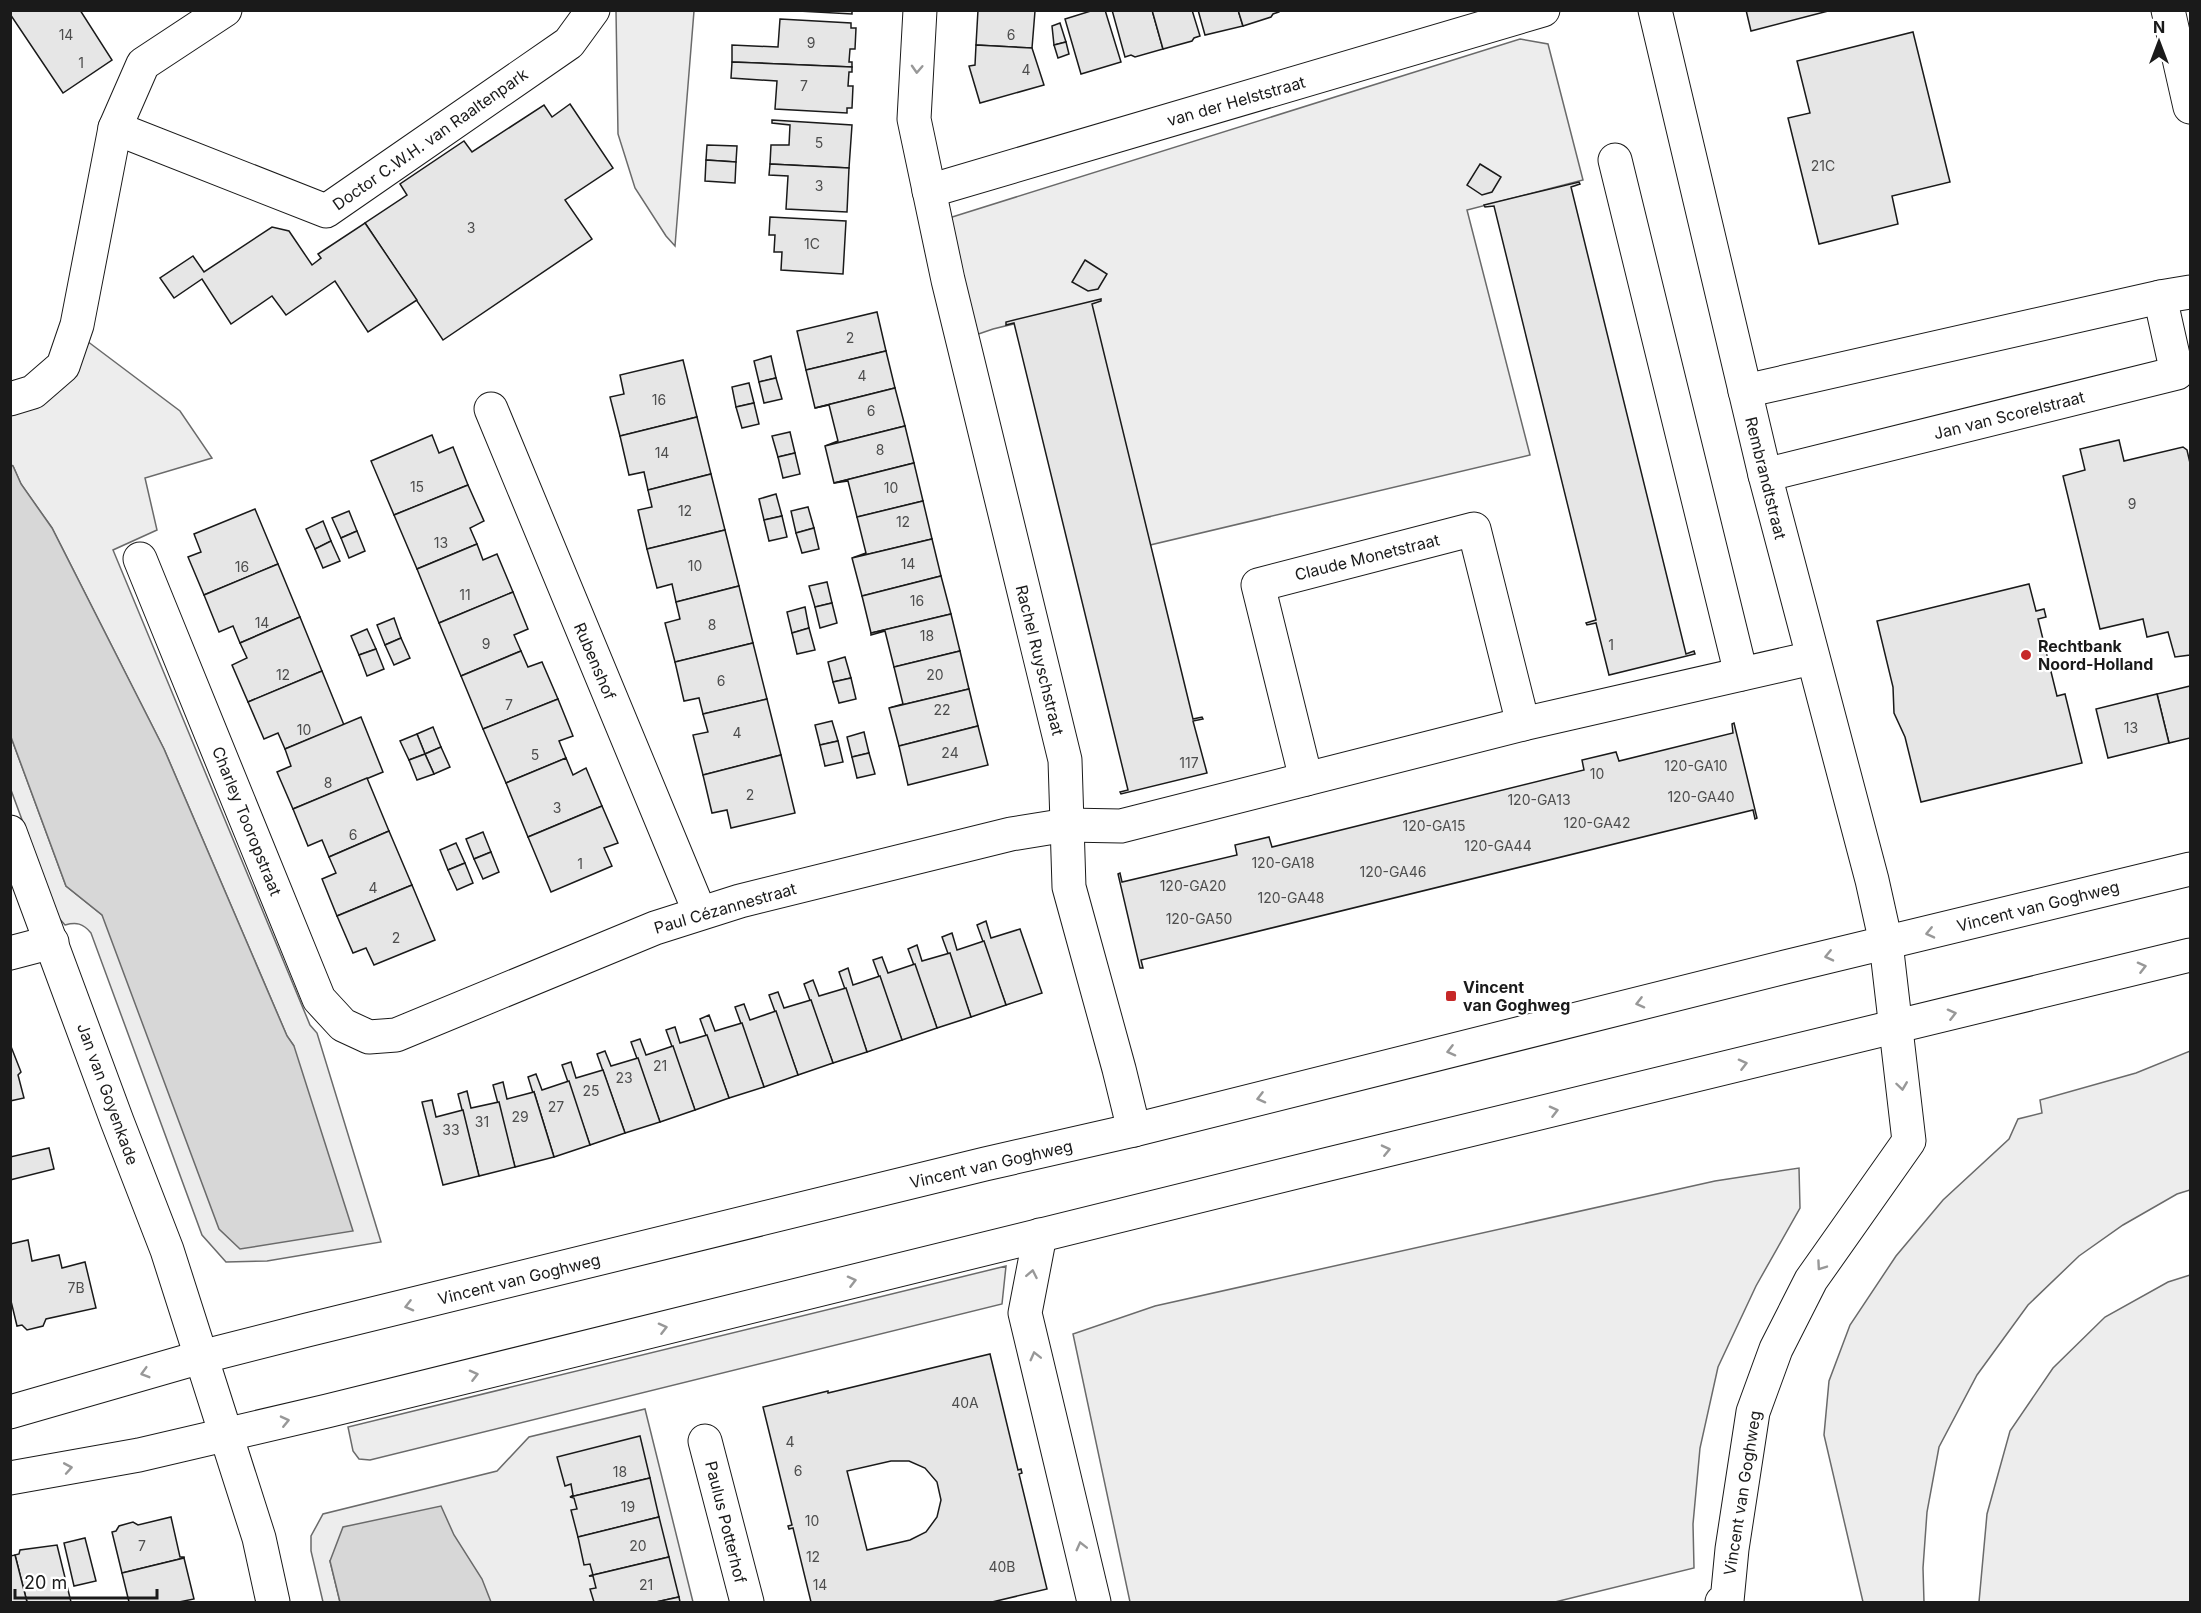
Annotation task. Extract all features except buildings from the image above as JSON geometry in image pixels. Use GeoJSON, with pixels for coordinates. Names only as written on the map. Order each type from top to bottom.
{"type":"FeatureCollection","features":[{"type":"Feature","properties":{"kind":"street"},"geometry":{"type":"LineString","coordinates":[[10,399],[33,392],[63,366],[77,325],[115,128],[143,64],[225,10]]}},
{"type":"Feature","properties":{"kind":"street","name":"Doctor C.W.H. van Raaltenpark"},"geometry":{"type":"LineString","coordinates":[[115,128],[326,211],[569,42],[593,10]]}},
{"type":"Feature","properties":{"kind":"street","name":"Rachel Ruyschstraat"},"geometry":{"type":"LineString","coordinates":[[920,10],[914,119],[950,291],[1065,760],[1069,887],[1134,1130]]}},
{"type":"Feature","properties":{"kind":"street","name":"van der Helststraat"},"geometry":{"type":"LineString","coordinates":[[929,191],[1543,10]]}},
{"type":"Feature","properties":{"kind":"street","name":"Rembrandtstraat"},"geometry":{"type":"LineString","coordinates":[[1655,10],[1765,475],[1872,880],[1886,943]]}},
{"type":"Feature","properties":{"kind":"street"},"geometry":{"type":"LineString","coordinates":[[2168,10],[2190,107]]}},
{"type":"Feature","properties":{"kind":"street"},"geometry":{"type":"LineString","coordinates":[[1615,160],[1741,674]]}},
{"type":"Feature","properties":{"kind":"street","name":"Jan van Scorelstraat"},"geometry":{"type":"LineString","coordinates":[[1745,391],[2175,295],[2178,373],[1765,475]]}},
{"type":"Feature","properties":{"kind":"street","name":"Rubenshof"},"geometry":{"type":"LineString","coordinates":[[491,409],[700,913]]}},
{"type":"Feature","properties":{"kind":"street","name":"Claude Monetstraat"},"geometry":{"type":"LineString","coordinates":[[1306,779],[1258,585],[1474,529],[1523,724]]}},
{"type":"Feature","properties":{"kind":"street","name":"Charley Tooropstraat"},"geometry":{"type":"LineString","coordinates":[[140,559],[319,999],[344,1025],[369,1037],[396,1035]]}},
{"type":"Feature","properties":{"kind":"street"},"geometry":{"type":"LineString","coordinates":[[1067,825],[1121,826],[1523,724],[1812,658]]}},
{"type":"Feature","properties":{"kind":"street","name":"Paul Cézannestraat"},"geometry":{"type":"LineString","coordinates":[[396,1035],[655,928],[700,913],[1011,834],[1067,825]]}},
{"type":"Feature","properties":{"kind":"street","name":"Jan van Goyenkade"},"geometry":{"type":"LineString","coordinates":[[10,832],[167,1250],[201,1357]]}},
{"type":"Feature","properties":{"kind":"street","name":"Vincent van Goghweg"},"geometry":{"type":"LineString","coordinates":[[10,1412],[201,1357],[985,1164],[1134,1130],[2190,869]]}},
{"type":"Feature","properties":{"kind":"street"},"geometry":{"type":"LineString","coordinates":[[10,953],[52,942]]}},
{"type":"Feature","properties":{"kind":"street","name":"Vincent van Goghweg"},"geometry":{"type":"LineString","coordinates":[[1722,1602],[1727,1601],[1732,1549],[1753,1412],[1776,1348],[1811,1280],[1909,1141],[1886,943]]}},
{"type":"Feature","properties":{"kind":"street"},"geometry":{"type":"LineString","coordinates":[[10,1478],[139,1455],[228,1435],[2190,956]]}},
{"type":"Feature","properties":{"kind":"street"},"geometry":{"type":"LineString","coordinates":[[1040,1235],[1025,1313],[1094,1602]]}},
{"type":"Feature","properties":{"kind":"street"},"geometry":{"type":"LineString","coordinates":[[201,1357],[228,1435],[259,1538],[273,1602]]}},
{"type":"Feature","properties":{"kind":"street","name":"Paulus Potterhof"},"geometry":{"type":"LineString","coordinates":[[705,1441],[747,1602]]}},
{"type":"Feature","properties":{"kind":"shaded area"},"geometry":{"type":"Polygon","coordinates":[[[616,11],[694,11],[675,246],[635,188],[618,134],[616,11]]]}},
{"type":"Feature","properties":{"kind":"shaded area"},"geometry":{"type":"Polygon","coordinates":[[[1520,39],[1548,44],[1583,180],[1467,210],[1530,455],[1150,545],[1087,306],[993,329],[964,339],[933,223],[1520,39]]]}},
{"type":"Feature","properties":{"kind":"shaded area"},"geometry":{"type":"Polygon","coordinates":[[[87,341],[180,411],[212,458],[145,478],[157,530],[113,550],[310,1025],[317,1033],[381,1242],[267,1261],[226,1262],[202,1235],[91,933],[79,924],[65,925],[58,917],[11,790],[11,737],[66,886],[102,915],[294,1046],[287,1036],[164,749],[52,528],[21,484],[11,465],[11,412],[87,341]]]}},
{"type":"Feature","properties":{"kind":"shaded area"},"geometry":{"type":"Polygon","coordinates":[[[11,465],[21,484],[52,528],[164,749],[287,1036],[294,1046],[353,1231],[240,1249],[219,1229],[102,915],[66,886],[11,737],[11,465]]]}},
{"type":"Feature","properties":{"kind":"shaded area"},"geometry":{"type":"Polygon","coordinates":[[[2190,1051],[2190,1190],[2177,1194],[2123,1225],[2079,1256],[2028,1305],[1977,1375],[1939,1447],[1927,1512],[1923,1568],[1924,1602],[1863,1602],[1824,1435],[1829,1381],[1850,1325],[1896,1256],[1943,1200],[2009,1139],[2018,1119],[2042,1113],[2040,1100],[2136,1073],[2190,1051]]]}},
{"type":"Feature","properties":{"kind":"shaded area"},"geometry":{"type":"Polygon","coordinates":[[[1799,1168],[1800,1208],[1756,1286],[1718,1367],[1700,1448],[1693,1524],[1694,1568],[1555,1602],[1130,1602],[1073,1334],[1155,1306],[1715,1181],[1799,1168]]]}},
{"type":"Feature","properties":{"kind":"shaded area"},"geometry":{"type":"Polygon","coordinates":[[[1006,1266],[1002,1304],[370,1460],[359,1459],[353,1451],[348,1427],[1006,1266]]]}},
{"type":"Feature","properties":{"kind":"shaded area"},"geometry":{"type":"Polygon","coordinates":[[[2190,1275],[2190,1602],[1979,1602],[1987,1514],[2010,1431],[2053,1368],[2105,1317],[2168,1282],[2190,1275]]]}},
{"type":"Feature","properties":{"kind":"shaded area"},"geometry":{"type":"Polygon","coordinates":[[[645,1409],[693,1602],[487,1602],[330,1561],[340,1602],[323,1602],[311,1551],[311,1536],[323,1514],[497,1471],[529,1437],[645,1409]]]}},
{"type":"Feature","properties":{"kind":"shaded area"},"geometry":{"type":"Polygon","coordinates":[[[441,1506],[454,1535],[482,1579],[491,1602],[340,1602],[330,1561],[343,1527],[441,1506]]]}},
{"type":"Feature","properties":{"kind":"place","name":"Rechtbank Noord-Holland"},"geometry":{"type":"Point","coordinates":[2026,655]}},
{"type":"Feature","properties":{"kind":"place","name":"Vincent van Goghweg"},"geometry":{"type":"Point","coordinates":[1451,996]}}]}
